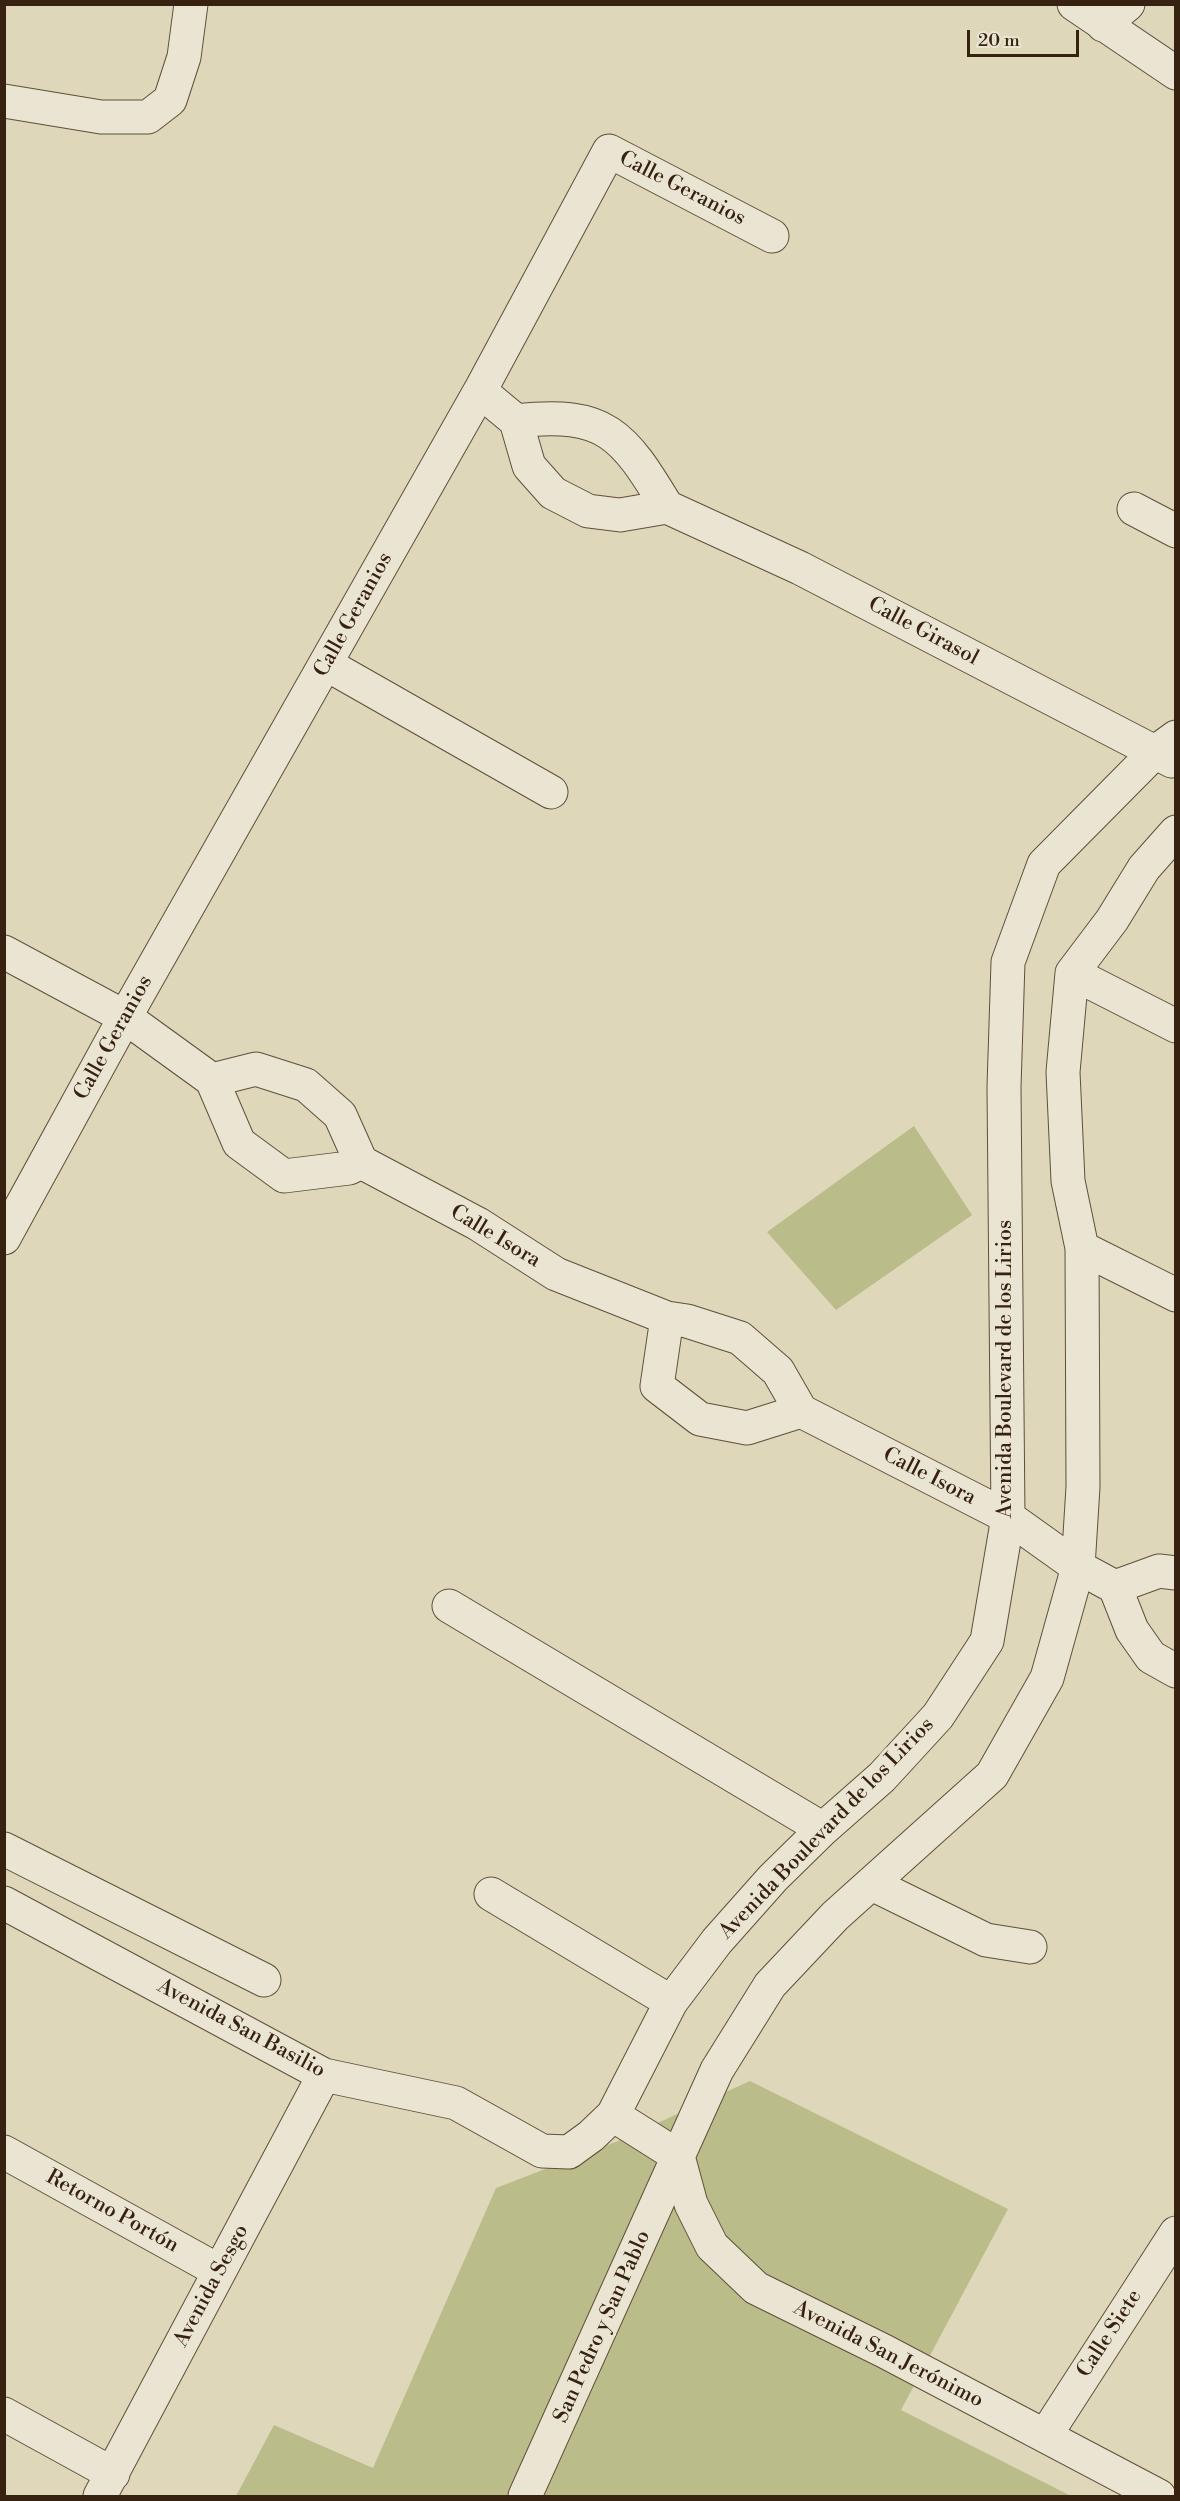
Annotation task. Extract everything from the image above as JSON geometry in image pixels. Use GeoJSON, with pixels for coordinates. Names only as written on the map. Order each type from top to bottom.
{"type":"FeatureCollection","features":[{"type":"Feature","properties":{"kind":"street"},"geometry":{"type":"LineString","coordinates":[[4,101],[101,117],[148,117],[170,100],[184,57],[191,4]]}},
{"type":"Feature","properties":{"kind":"street"},"geometry":{"type":"LineString","coordinates":[[1074,4],[1115,14],[1176,73]]}},
{"type":"Feature","properties":{"kind":"street","name":"Calle Geranios"},"geometry":{"type":"LineString","coordinates":[[4,1238],[125,1017],[480,391],[609,151],[772,236]]}},
{"type":"Feature","properties":{"kind":"street"},"geometry":{"type":"LineString","coordinates":[[480,391],[516,421],[529,466],[553,493],[588,511],[620,514],[668,507],[640,461],[612,434],[585,421],[551,417],[516,421]]}},
{"type":"Feature","properties":{"kind":"street","name":"Calle Girasol"},"geometry":{"type":"LineString","coordinates":[[668,507],[800,568],[1168,751]]}},
{"type":"Feature","properties":{"kind":"street"},"geometry":{"type":"LineString","coordinates":[[1134,509],[1176,531]]}},
{"type":"Feature","properties":{"kind":"street"},"geometry":{"type":"LineString","coordinates":[[326,664],[551,792]]}},
{"type":"Feature","properties":{"kind":"street","name":"Avenida Boulevard de los Lirios"},"geometry":{"type":"LineString","coordinates":[[613,2115],[671,2002],[717,1941],[773,1878],[823,1829],[882,1777],[938,1716],[987,1641],[1008,1517],[1004,1087],[1008,962],[1044,864],[1168,751]]}},
{"type":"Feature","properties":{"kind":"street"},"geometry":{"type":"LineString","coordinates":[[613,2115],[678,2156],[717,2070],[770,1985],[836,1916],[992,1775],[1047,1678],[1078,1567],[1083,1486],[1082,1248],[1068,1180],[1063,1072],[1072,973],[1112,921],[1144,868],[1176,832]]}},
{"type":"Feature","properties":{"kind":"street"},"geometry":{"type":"LineString","coordinates":[[4,952],[125,1017],[212,1080],[239,1143],[284,1176],[349,1168],[361,1162],[340,1115],[306,1085],[256,1069],[212,1080]]}},
{"type":"Feature","properties":{"kind":"street"},"geometry":{"type":"LineString","coordinates":[[1072,973],[1176,1026]]}},
{"type":"Feature","properties":{"kind":"street","name":"Calle Isora"},"geometry":{"type":"LineString","coordinates":[[361,1162],[478,1224],[556,1274],[667,1318],[687,1321],[740,1338],[778,1371],[801,1411],[1008,1517],[1078,1567],[1115,1587]]}},
{"type":"Feature","properties":{"kind":"street"},"geometry":{"type":"LineString","coordinates":[[1082,1248],[1176,1295]]}},
{"type":"Feature","properties":{"kind":"street"},"geometry":{"type":"LineString","coordinates":[[667,1318],[657,1386],[700,1419],[747,1428],[801,1411]]}},
{"type":"Feature","properties":{"kind":"street"},"geometry":{"type":"LineString","coordinates":[[1176,1573],[1159,1571],[1115,1587],[1132,1630],[1151,1658],[1176,1671]]}},
{"type":"Feature","properties":{"kind":"street"},"geometry":{"type":"LineString","coordinates":[[449,1606],[823,1829]]}},
{"type":"Feature","properties":{"kind":"street"},"geometry":{"type":"LineString","coordinates":[[4,1849],[264,1980]]}},
{"type":"Feature","properties":{"kind":"street"},"geometry":{"type":"LineString","coordinates":[[872,1884],[986,1940],[1030,1947]]}},
{"type":"Feature","properties":{"kind":"street"},"geometry":{"type":"LineString","coordinates":[[491,1894],[671,2002]]}},
{"type":"Feature","properties":{"kind":"street","name":"Avenida San Basilio"},"geometry":{"type":"LineString","coordinates":[[4,1904],[324,2075],[456,2103],[542,2151],[568,2152],[591,2136],[613,2115]]}},
{"type":"Feature","properties":{"kind":"street","name":"Avenida Sesgo"},"geometry":{"type":"LineString","coordinates":[[107,2485],[324,2075]]}},
{"type":"Feature","properties":{"kind":"street","name":"Retorno Portón"},"geometry":{"type":"LineString","coordinates":[[4,2152],[219,2271]]}},
{"type":"Feature","properties":{"kind":"street","name":"Avenida San Jerónimo"},"geometry":{"type":"LineString","coordinates":[[678,2156],[691,2204],[712,2246],[756,2288],[884,2351],[1159,2496]]}},
{"type":"Feature","properties":{"kind":"street","name":"San Pedro y San Pablo"},"geometry":{"type":"LineString","coordinates":[[525,2496],[678,2156]]}},
{"type":"Feature","properties":{"kind":"street","name":"Calle Siete"},"geometry":{"type":"LineString","coordinates":[[1045,2436],[1176,2233]]}},
{"type":"Feature","properties":{"kind":"street"},"geometry":{"type":"LineString","coordinates":[[4,2414],[107,2485]]}},
{"type":"Feature","properties":{"kind":"green space"},"geometry":{"type":"Polygon","coordinates":[[[914,1126],[972,1215],[836,1310],[767,1232],[914,1126]]]}},
{"type":"Feature","properties":{"kind":"green space"},"geometry":{"type":"Polygon","coordinates":[[[750,2081],[1008,2209],[901,2410],[1071,2496],[236,2496],[274,2425],[373,2468],[496,2188],[618,2141],[750,2081]]]}}]}
